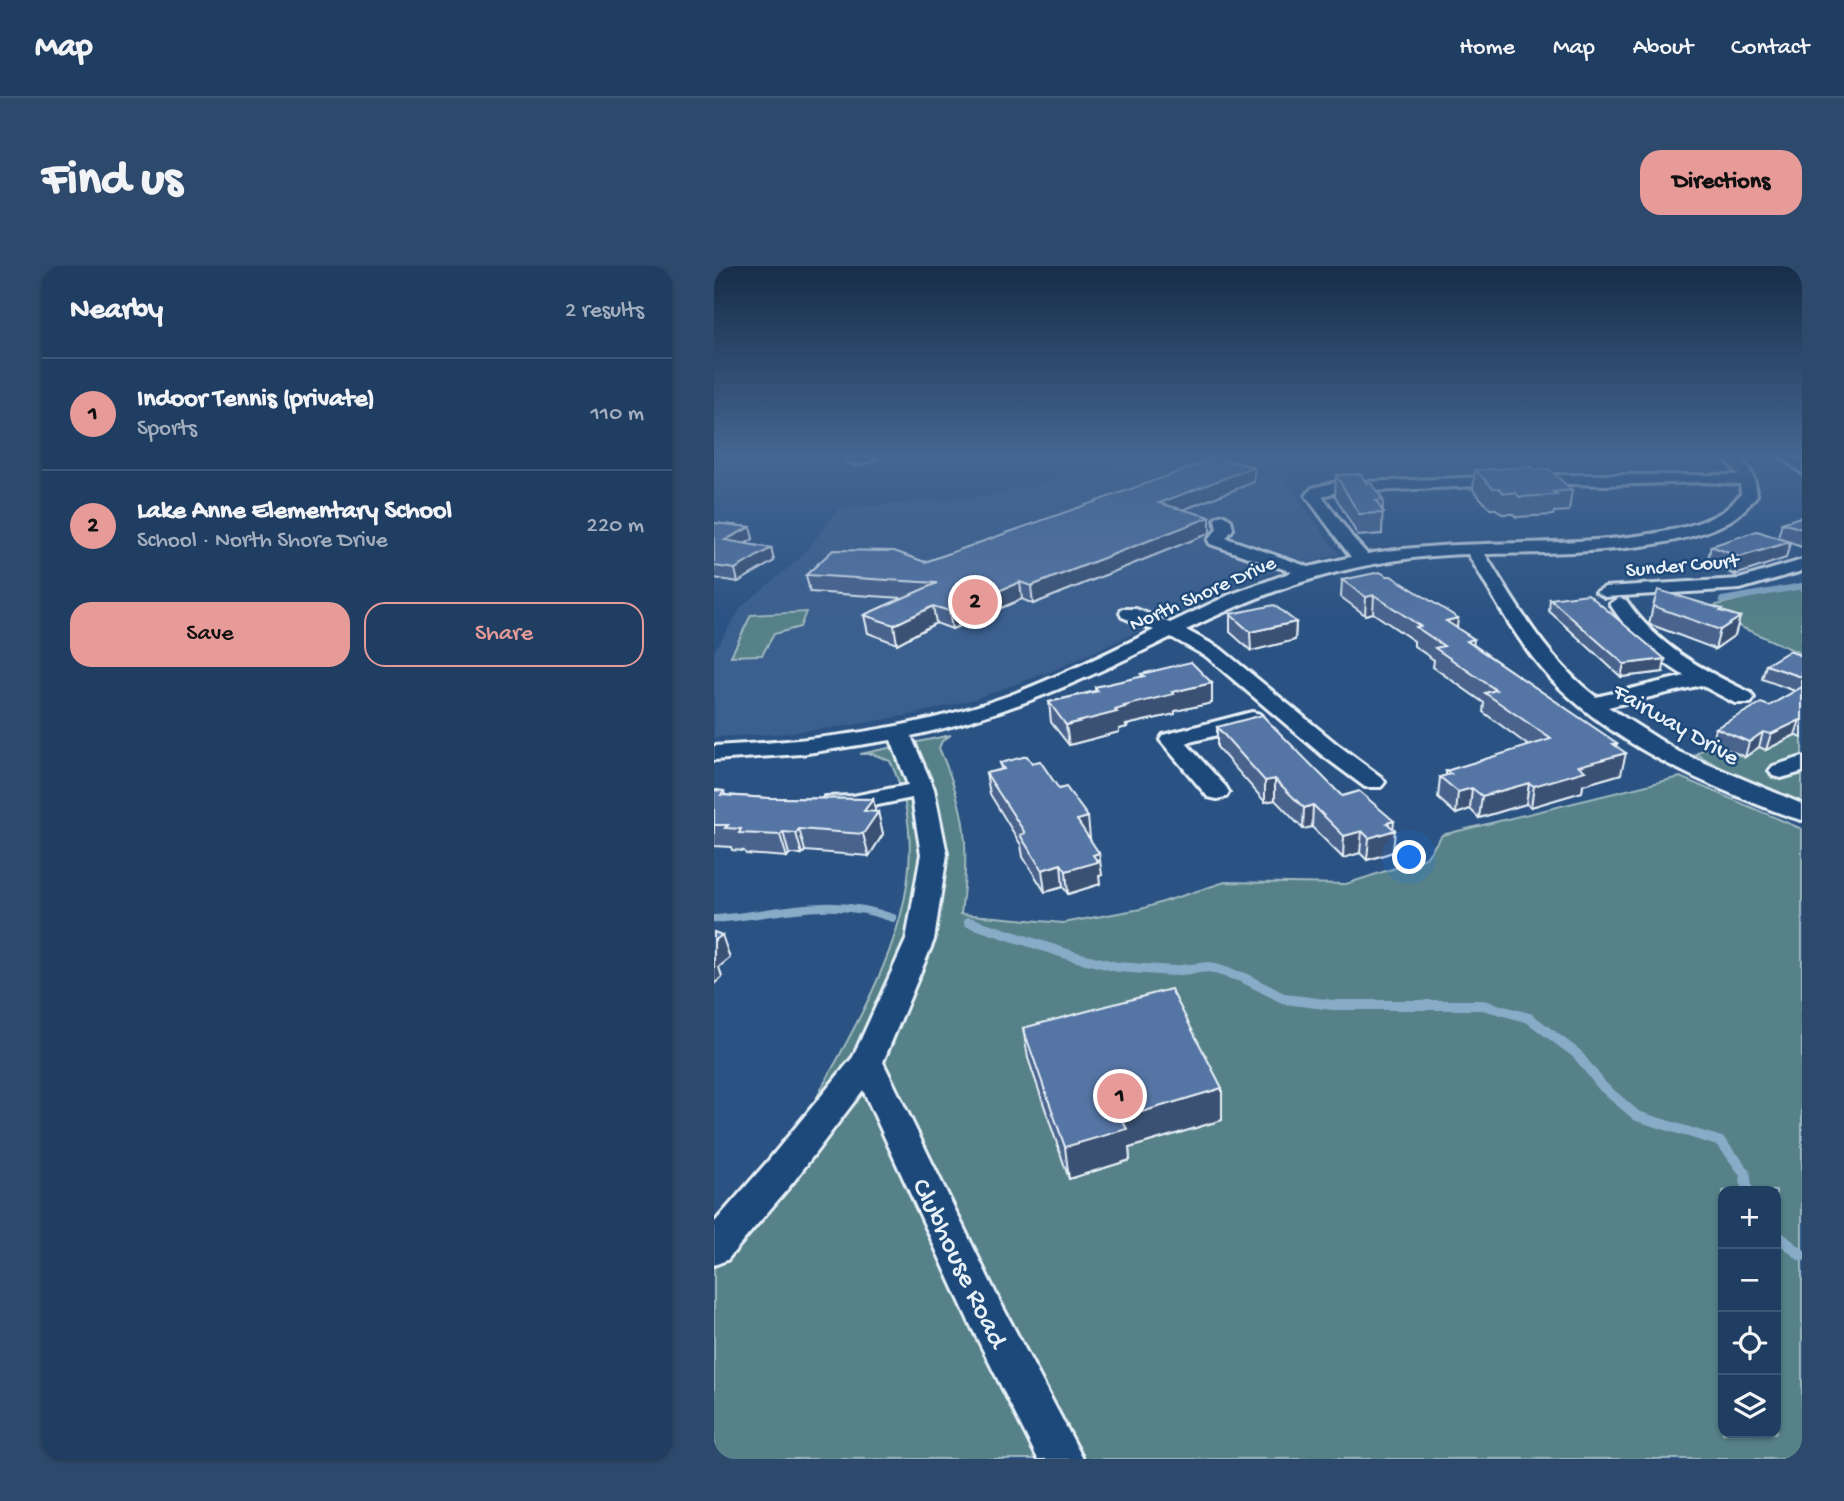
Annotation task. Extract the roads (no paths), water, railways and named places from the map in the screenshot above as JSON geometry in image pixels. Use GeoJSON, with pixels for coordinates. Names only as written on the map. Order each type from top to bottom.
{"type":"FeatureCollection","features":[{"type":"Feature","properties":{"kind":"street"},"geometry":{"type":"LineString","coordinates":[[1327,514],[1363,559]]}},
{"type":"Feature","properties":{"kind":"street","name":"North Shore Drive"},"geometry":{"type":"LineString","coordinates":[[714,753],[816,745],[898,731],[966,715],[1053,686],[1253,591],[1308,572],[1363,559],[1473,549],[1625,543],[1660,538],[1710,525],[1734,514]]}},
{"type":"Feature","properties":{"kind":"street"},"geometry":{"type":"LineString","coordinates":[[1223,520],[1225,529],[1216,540],[1308,572]]}},
{"type":"Feature","properties":{"kind":"street","name":"Sunder Court"},"geometry":{"type":"LineString","coordinates":[[1710,525],[1736,534]]}},
{"type":"Feature","properties":{"kind":"street","name":"Fairway Drive"},"geometry":{"type":"LineString","coordinates":[[1473,549],[1543,656],[1591,705],[1654,746],[1699,770],[1802,813]]}},
{"type":"Feature","properties":{"kind":"street","name":"Sunder Court"},"geometry":{"type":"LineString","coordinates":[[1704,678],[1677,663],[1647,640],[1612,598],[1740,584],[1798,558]]}},
{"type":"Feature","properties":{"kind":"street"},"geometry":{"type":"LineString","coordinates":[[1129,613],[1170,629],[1214,653],[1330,750],[1373,782]]}},
{"type":"Feature","properties":{"kind":"street"},"geometry":{"type":"LineString","coordinates":[[1591,705],[1704,678],[1743,698]]}},
{"type":"Feature","properties":{"kind":"street"},"geometry":{"type":"LineString","coordinates":[[1217,792],[1171,740],[1284,711]]}},
{"type":"Feature","properties":{"kind":"street"},"geometry":{"type":"LineString","coordinates":[[714,1249],[781,1171],[867,1062],[920,940],[934,855],[922,789],[898,731]]}},
{"type":"Feature","properties":{"kind":"street"},"geometry":{"type":"LineString","coordinates":[[811,800],[853,803],[922,789]]}},
{"type":"Feature","properties":{"kind":"street","name":"Clubhouse Road"},"geometry":{"type":"LineString","coordinates":[[867,1062],[985,1313],[1061,1459]]}},
{"type":"Feature","properties":{"kind":"waterway"},"geometry":{"type":"LineString","coordinates":[[1722,600],[1802,586]]}},
{"type":"Feature","properties":{"kind":"waterway"},"geometry":{"type":"LineString","coordinates":[[714,919],[825,907],[846,907],[893,918]]}},
{"type":"Feature","properties":{"kind":"waterway"},"geometry":{"type":"LineString","coordinates":[[969,922],[1073,956],[1118,967],[1172,971],[1209,967],[1244,978],[1285,999],[1333,1005],[1483,1005],[1529,1018],[1577,1054],[1603,1087],[1637,1116],[1721,1142],[1735,1160]]}},
{"type":"Feature","properties":{"kind":"waterway"},"geometry":{"type":"LineString","coordinates":[[1734,1158],[1745,1173],[1746,1186]]}},
{"type":"Feature","properties":{"kind":"waterway"},"geometry":{"type":"LineString","coordinates":[[1781,1238],[1802,1256]]}},
{"type":"Feature","properties":{"kind":"place","name":"Lake Anne Elementary School"},"geometry":{"type":"Point","coordinates":[975,602]}},
{"type":"Feature","properties":{"kind":"place","name":"Indoor Tennis (private)"},"geometry":{"type":"Point","coordinates":[1120,1096]}}]}
